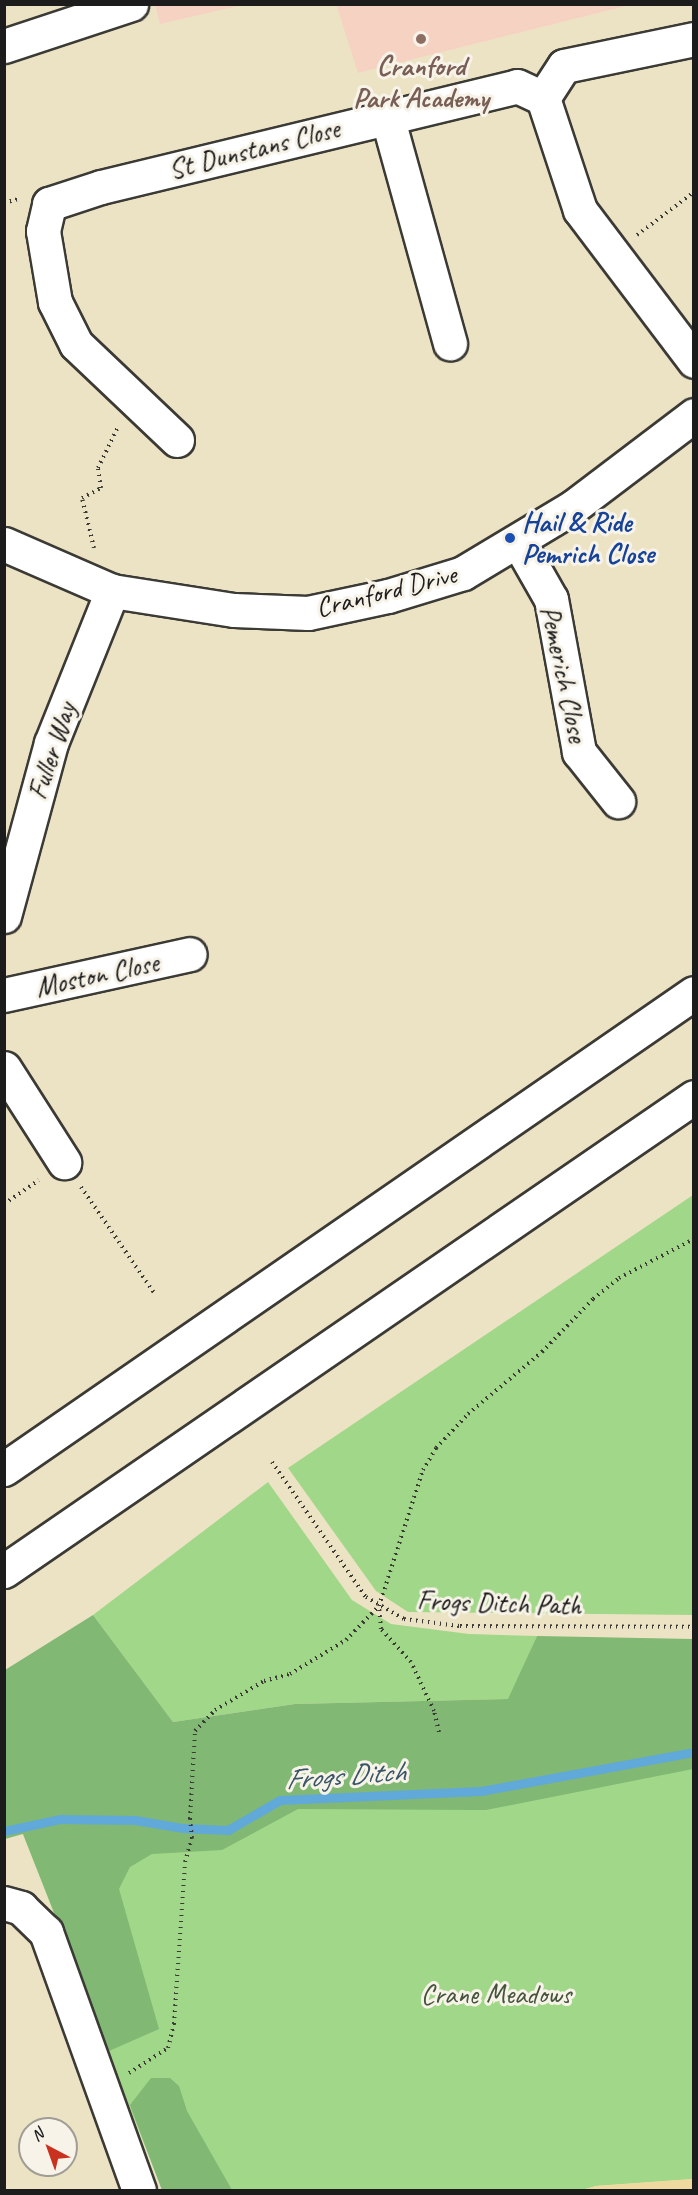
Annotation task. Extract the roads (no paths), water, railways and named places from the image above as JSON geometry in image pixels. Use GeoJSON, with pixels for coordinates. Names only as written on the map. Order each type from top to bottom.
{"type":"FeatureCollection","features":[{"type":"Feature","properties":{"kind":"main road"},"geometry":{"type":"LineString","coordinates":[[4,46],[131,4]]}},
{"type":"Feature","properties":{"kind":"main road"},"geometry":{"type":"LineString","coordinates":[[693,39],[564,66],[543,98],[579,210],[693,361]]}},
{"type":"Feature","properties":{"kind":"main road","name":"St Dunstans Close"},"geometry":{"type":"LineString","coordinates":[[177,440],[76,344],[55,302],[43,231],[49,204],[101,187],[517,86],[543,98]]}},
{"type":"Feature","properties":{"kind":"main road"},"geometry":{"type":"LineString","coordinates":[[387,116],[450,343]]}},
{"type":"Feature","properties":{"kind":"main road","name":"Cranford Drive"},"geometry":{"type":"LineString","coordinates":[[4,544],[104,588],[234,610],[308,613],[388,596],[463,573],[519,543],[573,507],[693,415]]}},
{"type":"Feature","properties":{"kind":"main road","name":"Pemerich Close"},"geometry":{"type":"LineString","coordinates":[[519,543],[551,599],[579,752],[618,801]]}},
{"type":"Feature","properties":{"kind":"main road","name":"Fuller Way"},"geometry":{"type":"LineString","coordinates":[[4,916],[51,743],[104,588]]}},
{"type":"Feature","properties":{"kind":"main road","name":"Moston Close"},"geometry":{"type":"LineString","coordinates":[[4,995],[190,954]]}},
{"type":"Feature","properties":{"kind":"main road"},"geometry":{"type":"LineString","coordinates":[[4,1469],[693,993]]}},
{"type":"Feature","properties":{"kind":"main road"},"geometry":{"type":"LineString","coordinates":[[4,1068],[64,1162]]}},
{"type":"Feature","properties":{"kind":"main road"},"geometry":{"type":"LineString","coordinates":[[4,1571],[693,1097]]}},
{"type":"Feature","properties":{"kind":"main road"},"geometry":{"type":"LineString","coordinates":[[4,1903],[21,1908],[46,1932],[139,2190]]}},
{"type":"Feature","properties":{"kind":"waterway","name":"Frogs Ditch"},"geometry":{"type":"LineString","coordinates":[[4,1831],[60,1819],[135,1820],[183,1828],[228,1830],[280,1800],[481,1791],[694,1752]]}},
{"type":"Feature","properties":{"kind":"place","name":"Cranford Park Academy"},"geometry":{"type":"Point","coordinates":[421,39]}},
{"type":"Feature","properties":{"kind":"place","name":"Hail & Ride Pemrich Close"},"geometry":{"type":"Point","coordinates":[510,538]}},
{"type":"Feature","properties":{"kind":"park label","name":"Crane Meadows"},"geometry":{"type":"Point","coordinates":[496,1994]}}]}
